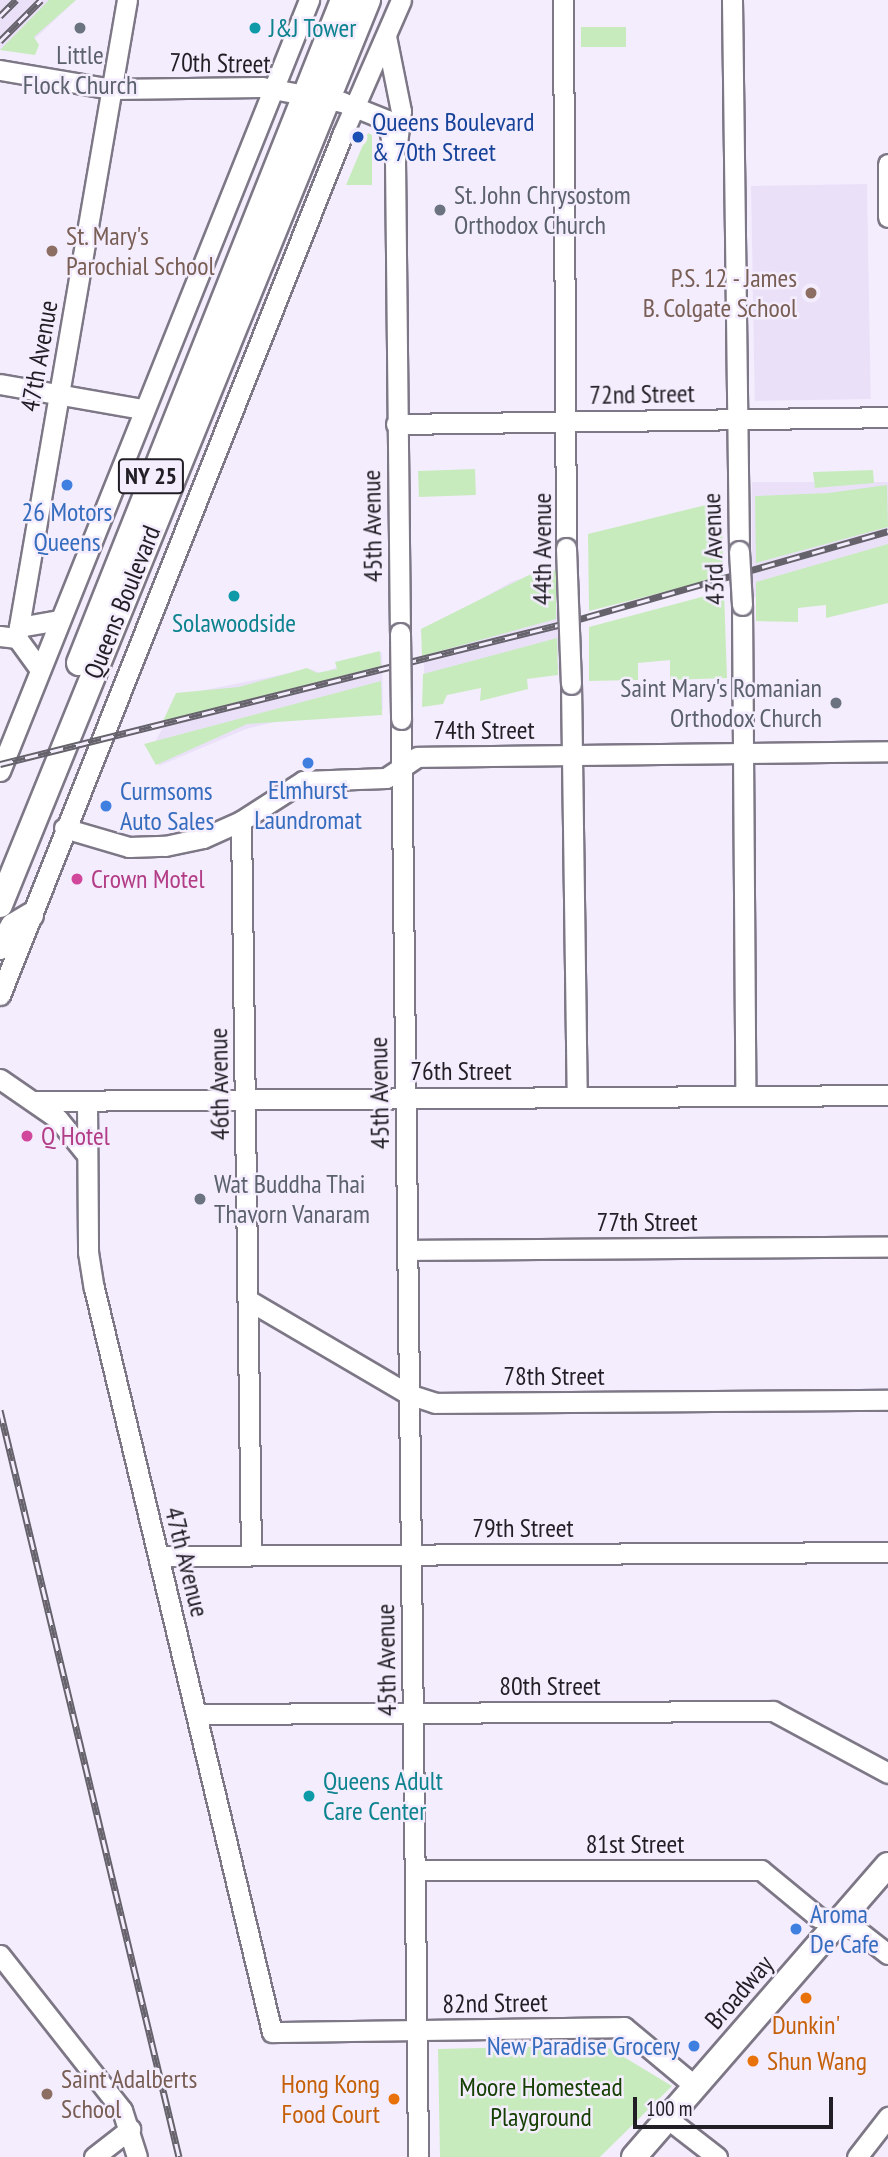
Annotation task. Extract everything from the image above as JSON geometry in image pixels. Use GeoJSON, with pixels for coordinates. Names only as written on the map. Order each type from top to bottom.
{"type":"FeatureCollection","features":[{"type":"Feature","properties":{"kind":"main road","name":"Queens Boulevard"},"geometry":{"type":"LineString","coordinates":[[0,905],[316,96],[343,0]]}},
{"type":"Feature","properties":{"kind":"main road","name":"Queens Boulevard"},"geometry":{"type":"LineString","coordinates":[[0,860],[316,96],[368,0]]}},
{"type":"Feature","properties":{"kind":"main road"},"geometry":{"type":"LineString","coordinates":[[0,947],[13,926],[31,915]]}},
{"type":"Feature","properties":{"kind":"main road","name":"Broadway"},"geometry":{"type":"LineString","coordinates":[[634,2157],[888,1865]]}},
{"type":"Feature","properties":{"kind":"street","name":"47th Avenue"},"geometry":{"type":"LineString","coordinates":[[12,634],[59,394],[127,0]]}},
{"type":"Feature","properties":{"kind":"street","name":"Queens Boulevard"},"geometry":{"type":"LineString","coordinates":[[0,771],[142,409],[309,0]]}},
{"type":"Feature","properties":{"kind":"street","name":"Queens Boulevard"},"geometry":{"type":"LineString","coordinates":[[0,995],[64,828],[401,0]]}},
{"type":"Feature","properties":{"kind":"street","name":"44th Avenue"},"geometry":{"type":"LineString","coordinates":[[563,0],[569,421],[566,548],[573,756],[578,1097]]}},
{"type":"Feature","properties":{"kind":"street","name":"43rd Avenue"},"geometry":{"type":"LineString","coordinates":[[733,0],[745,1096]]}},
{"type":"Feature","properties":{"kind":"street","name":"45th Avenue"},"geometry":{"type":"LineString","coordinates":[[386,36],[401,111],[394,154],[418,2157]]}},
{"type":"Feature","properties":{"kind":"street","name":"70th Street"},"geometry":{"type":"LineString","coordinates":[[0,70],[113,89],[274,88],[356,106]]}},
{"type":"Feature","properties":{"kind":"street","name":"45th Avenue"},"geometry":{"type":"LineString","coordinates":[[356,106],[387,120],[394,154]]}},
{"type":"Feature","properties":{"kind":"street"},"geometry":{"type":"LineString","coordinates":[[888,164],[888,217]]}},
{"type":"Feature","properties":{"kind":"street"},"geometry":{"type":"LineString","coordinates":[[0,384],[142,409]]}},
{"type":"Feature","properties":{"kind":"street","name":"72nd Street"},"geometry":{"type":"LineString","coordinates":[[397,424],[888,417]]}},
{"type":"Feature","properties":{"kind":"street"},"geometry":{"type":"LineString","coordinates":[[39,668],[12,634],[58,620]]}},
{"type":"Feature","properties":{"kind":"street","name":"74th Street"},"geometry":{"type":"LineString","coordinates":[[64,828],[129,847],[165,846],[203,838],[241,821],[303,781],[386,778],[417,757],[888,751]]}},
{"type":"Feature","properties":{"kind":"street","name":"46th Avenue"},"geometry":{"type":"LineString","coordinates":[[241,821],[251,1555]]}},
{"type":"Feature","properties":{"kind":"street"},"geometry":{"type":"LineString","coordinates":[[0,1079],[58,1119],[87,1155]]}},
{"type":"Feature","properties":{"kind":"street","name":"76th Street"},"geometry":{"type":"LineString","coordinates":[[35,1101],[888,1095]]}},
{"type":"Feature","properties":{"kind":"street","name":"47th Avenue"},"geometry":{"type":"LineString","coordinates":[[86,1101],[90,1270],[272,2032]]}},
{"type":"Feature","properties":{"kind":"street","name":"77th Street"},"geometry":{"type":"LineString","coordinates":[[407,1250],[888,1247]]}},
{"type":"Feature","properties":{"kind":"street","name":"78th Street"},"geometry":{"type":"LineString","coordinates":[[248,1300],[408,1394],[435,1403],[888,1400]]}},
{"type":"Feature","properties":{"kind":"street","name":"79th Street"},"geometry":{"type":"LineString","coordinates":[[159,1556],[888,1552]]}},
{"type":"Feature","properties":{"kind":"street","name":"80th Street"},"geometry":{"type":"LineString","coordinates":[[196,1714],[773,1711],[888,1773]]}},
{"type":"Feature","properties":{"kind":"street","name":"81st Street"},"geometry":{"type":"LineString","coordinates":[[415,1871],[761,1870],[818,1916],[857,1930],[888,1954]]}},
{"type":"Feature","properties":{"kind":"street"},"geometry":{"type":"LineString","coordinates":[[0,1955],[122,2110],[131,2129],[137,2157]]}},
{"type":"Feature","properties":{"kind":"street","name":"82nd Street"},"geometry":{"type":"LineString","coordinates":[[272,2032],[624,2027],[696,2087]]}},
{"type":"Feature","properties":{"kind":"street"},"geometry":{"type":"LineString","coordinates":[[857,2157],[888,2117]]}},
{"type":"Feature","properties":{"kind":"street"},"geometry":{"type":"LineString","coordinates":[[668,2119],[717,2157]]}},
{"type":"Feature","properties":{"kind":"street"},"geometry":{"type":"LineString","coordinates":[[94,2157],[131,2129]]}},
{"type":"Feature","properties":{"kind":"shaded area"},"geometry":{"type":"Polygon","coordinates":[[[0,0],[76,0],[21,52],[0,50],[0,0]]]}},
{"type":"Feature","properties":{"kind":"shaded area","name":"P.S. 12 - James B. Colgate School"},"geometry":{"type":"Polygon","coordinates":[[[867,184],[871,399],[755,401],[751,186],[867,184]]]}},
{"type":"Feature","properties":{"kind":"shaded area"},"geometry":{"type":"Polygon","coordinates":[[[752,482],[888,482],[888,597],[752,597],[752,482]]]}},
{"type":"Feature","properties":{"kind":"shaded area"},"geometry":{"type":"Polygon","coordinates":[[[557,569],[559,669],[424,696],[424,631],[513,581],[557,569]]]}},
{"type":"Feature","properties":{"kind":"shaded area"},"geometry":{"type":"Polygon","coordinates":[[[382,652],[383,710],[320,711],[246,729],[159,766],[154,744],[180,695],[310,669],[321,673],[382,652]]]}},
{"type":"Feature","properties":{"kind":"green space"},"geometry":{"type":"Polygon","coordinates":[[[49,0],[76,0],[34,37],[39,45],[35,55],[0,50],[49,0]]]}},
{"type":"Feature","properties":{"kind":"green space"},"geometry":{"type":"Polygon","coordinates":[[[581,27],[626,27],[626,47],[581,47],[581,27]]]}},
{"type":"Feature","properties":{"kind":"green space"},"geometry":{"type":"Polygon","coordinates":[[[368,133],[372,135],[372,185],[346,185],[368,133]]]}},
{"type":"Feature","properties":{"kind":"green space"},"geometry":{"type":"Polygon","coordinates":[[[475,469],[476,495],[419,497],[418,471],[475,469]]]}},
{"type":"Feature","properties":{"kind":"green space"},"geometry":{"type":"Polygon","coordinates":[[[873,470],[874,483],[815,488],[813,472],[873,470]]]}},
{"type":"Feature","properties":{"kind":"green space"},"geometry":{"type":"Polygon","coordinates":[[[887,485],[888,527],[756,563],[755,496],[828,493],[887,485]]]}},
{"type":"Feature","properties":{"kind":"green space"},"geometry":{"type":"Polygon","coordinates":[[[722,501],[723,577],[589,611],[588,534],[722,501]]]}},
{"type":"Feature","properties":{"kind":"green space"},"geometry":{"type":"Polygon","coordinates":[[[888,544],[888,603],[826,618],[826,605],[798,608],[798,622],[756,621],[756,582],[888,544]]]}},
{"type":"Feature","properties":{"kind":"green space"},"geometry":{"type":"Polygon","coordinates":[[[539,570],[556,570],[556,619],[422,656],[421,629],[539,570]]]}},
{"type":"Feature","properties":{"kind":"green space"},"geometry":{"type":"Polygon","coordinates":[[[724,591],[727,678],[670,680],[670,660],[638,663],[638,680],[589,681],[589,627],[724,591]]]}},
{"type":"Feature","properties":{"kind":"green space"},"geometry":{"type":"Polygon","coordinates":[[[557,638],[558,675],[527,679],[528,689],[480,701],[481,688],[447,695],[443,704],[422,707],[423,674],[557,638]]]}},
{"type":"Feature","properties":{"kind":"green space"},"geometry":{"type":"Polygon","coordinates":[[[380,651],[381,666],[163,721],[176,693],[239,687],[307,668],[317,673],[337,669],[335,662],[380,651]]]}},
{"type":"Feature","properties":{"kind":"green space"},"geometry":{"type":"Polygon","coordinates":[[[381,681],[382,715],[247,724],[156,765],[144,744],[381,681]]]}},
{"type":"Feature","properties":{"kind":"green space","name":"Moore Homestead Playground"},"geometry":{"type":"Polygon","coordinates":[[[604,2045],[672,2086],[600,2157],[440,2157],[438,2049],[604,2045]]]}},
{"type":"Feature","properties":{"kind":"railway"},"geometry":{"type":"LineString","coordinates":[[0,16],[16,0]]}},
{"type":"Feature","properties":{"kind":"railway"},"geometry":{"type":"LineString","coordinates":[[0,41],[41,0]]}},
{"type":"Feature","properties":{"kind":"railway"},"geometry":{"type":"LineString","coordinates":[[0,764],[562,624],[888,531]]}},
{"type":"Feature","properties":{"kind":"railway"},"geometry":{"type":"LineString","coordinates":[[0,1410],[179,2157]]}},
{"type":"Feature","properties":{"kind":"place","name":"Little Flock Church"},"geometry":{"type":"Point","coordinates":[80,28]}},
{"type":"Feature","properties":{"kind":"place","name":"J&J Tower"},"geometry":{"type":"Point","coordinates":[255,28]}},
{"type":"Feature","properties":{"kind":"place","name":"Queens Boulevard & 70th Street"},"geometry":{"type":"Point","coordinates":[358,137]}},
{"type":"Feature","properties":{"kind":"place","name":"St. John Chrysostom Orthodox Church"},"geometry":{"type":"Point","coordinates":[440,210]}},
{"type":"Feature","properties":{"kind":"place","name":"St. Mary's Parochial School"},"geometry":{"type":"Point","coordinates":[52,251]}},
{"type":"Feature","properties":{"kind":"place","name":"P.S. 12 - James B. Colgate School"},"geometry":{"type":"Point","coordinates":[811,293]}},
{"type":"Feature","properties":{"kind":"place","name":"26 Motors Queens"},"geometry":{"type":"Point","coordinates":[67,485]}},
{"type":"Feature","properties":{"kind":"place","name":"Solawoodside"},"geometry":{"type":"Point","coordinates":[234,596]}},
{"type":"Feature","properties":{"kind":"place","name":"Saint Mary's Romanian Orthodox Church"},"geometry":{"type":"Point","coordinates":[836,703]}},
{"type":"Feature","properties":{"kind":"place","name":"Elmhurst Laundromat"},"geometry":{"type":"Point","coordinates":[308,763]}},
{"type":"Feature","properties":{"kind":"place","name":"Curmsoms Auto Sales"},"geometry":{"type":"Point","coordinates":[106,806]}},
{"type":"Feature","properties":{"kind":"place","name":"Crown Motel"},"geometry":{"type":"Point","coordinates":[77,879]}},
{"type":"Feature","properties":{"kind":"place","name":"Q Hotel"},"geometry":{"type":"Point","coordinates":[27,1136]}},
{"type":"Feature","properties":{"kind":"place","name":"Wat Buddha Thai Thavorn Vanaram"},"geometry":{"type":"Point","coordinates":[200,1199]}},
{"type":"Feature","properties":{"kind":"place","name":"Queens Adult Care Center"},"geometry":{"type":"Point","coordinates":[309,1796]}},
{"type":"Feature","properties":{"kind":"place","name":"Aroma De Cafe"},"geometry":{"type":"Point","coordinates":[796,1929]}},
{"type":"Feature","properties":{"kind":"place","name":"Dunkin'"},"geometry":{"type":"Point","coordinates":[806,1998]}},
{"type":"Feature","properties":{"kind":"place","name":"New Paradise Grocery"},"geometry":{"type":"Point","coordinates":[694,2046]}},
{"type":"Feature","properties":{"kind":"place","name":"Shun Wang"},"geometry":{"type":"Point","coordinates":[753,2061]}},
{"type":"Feature","properties":{"kind":"place","name":"Saint Adalberts School"},"geometry":{"type":"Point","coordinates":[47,2094]}},
{"type":"Feature","properties":{"kind":"place","name":"Hong Kong Food Court"},"geometry":{"type":"Point","coordinates":[394,2099]}}]}
